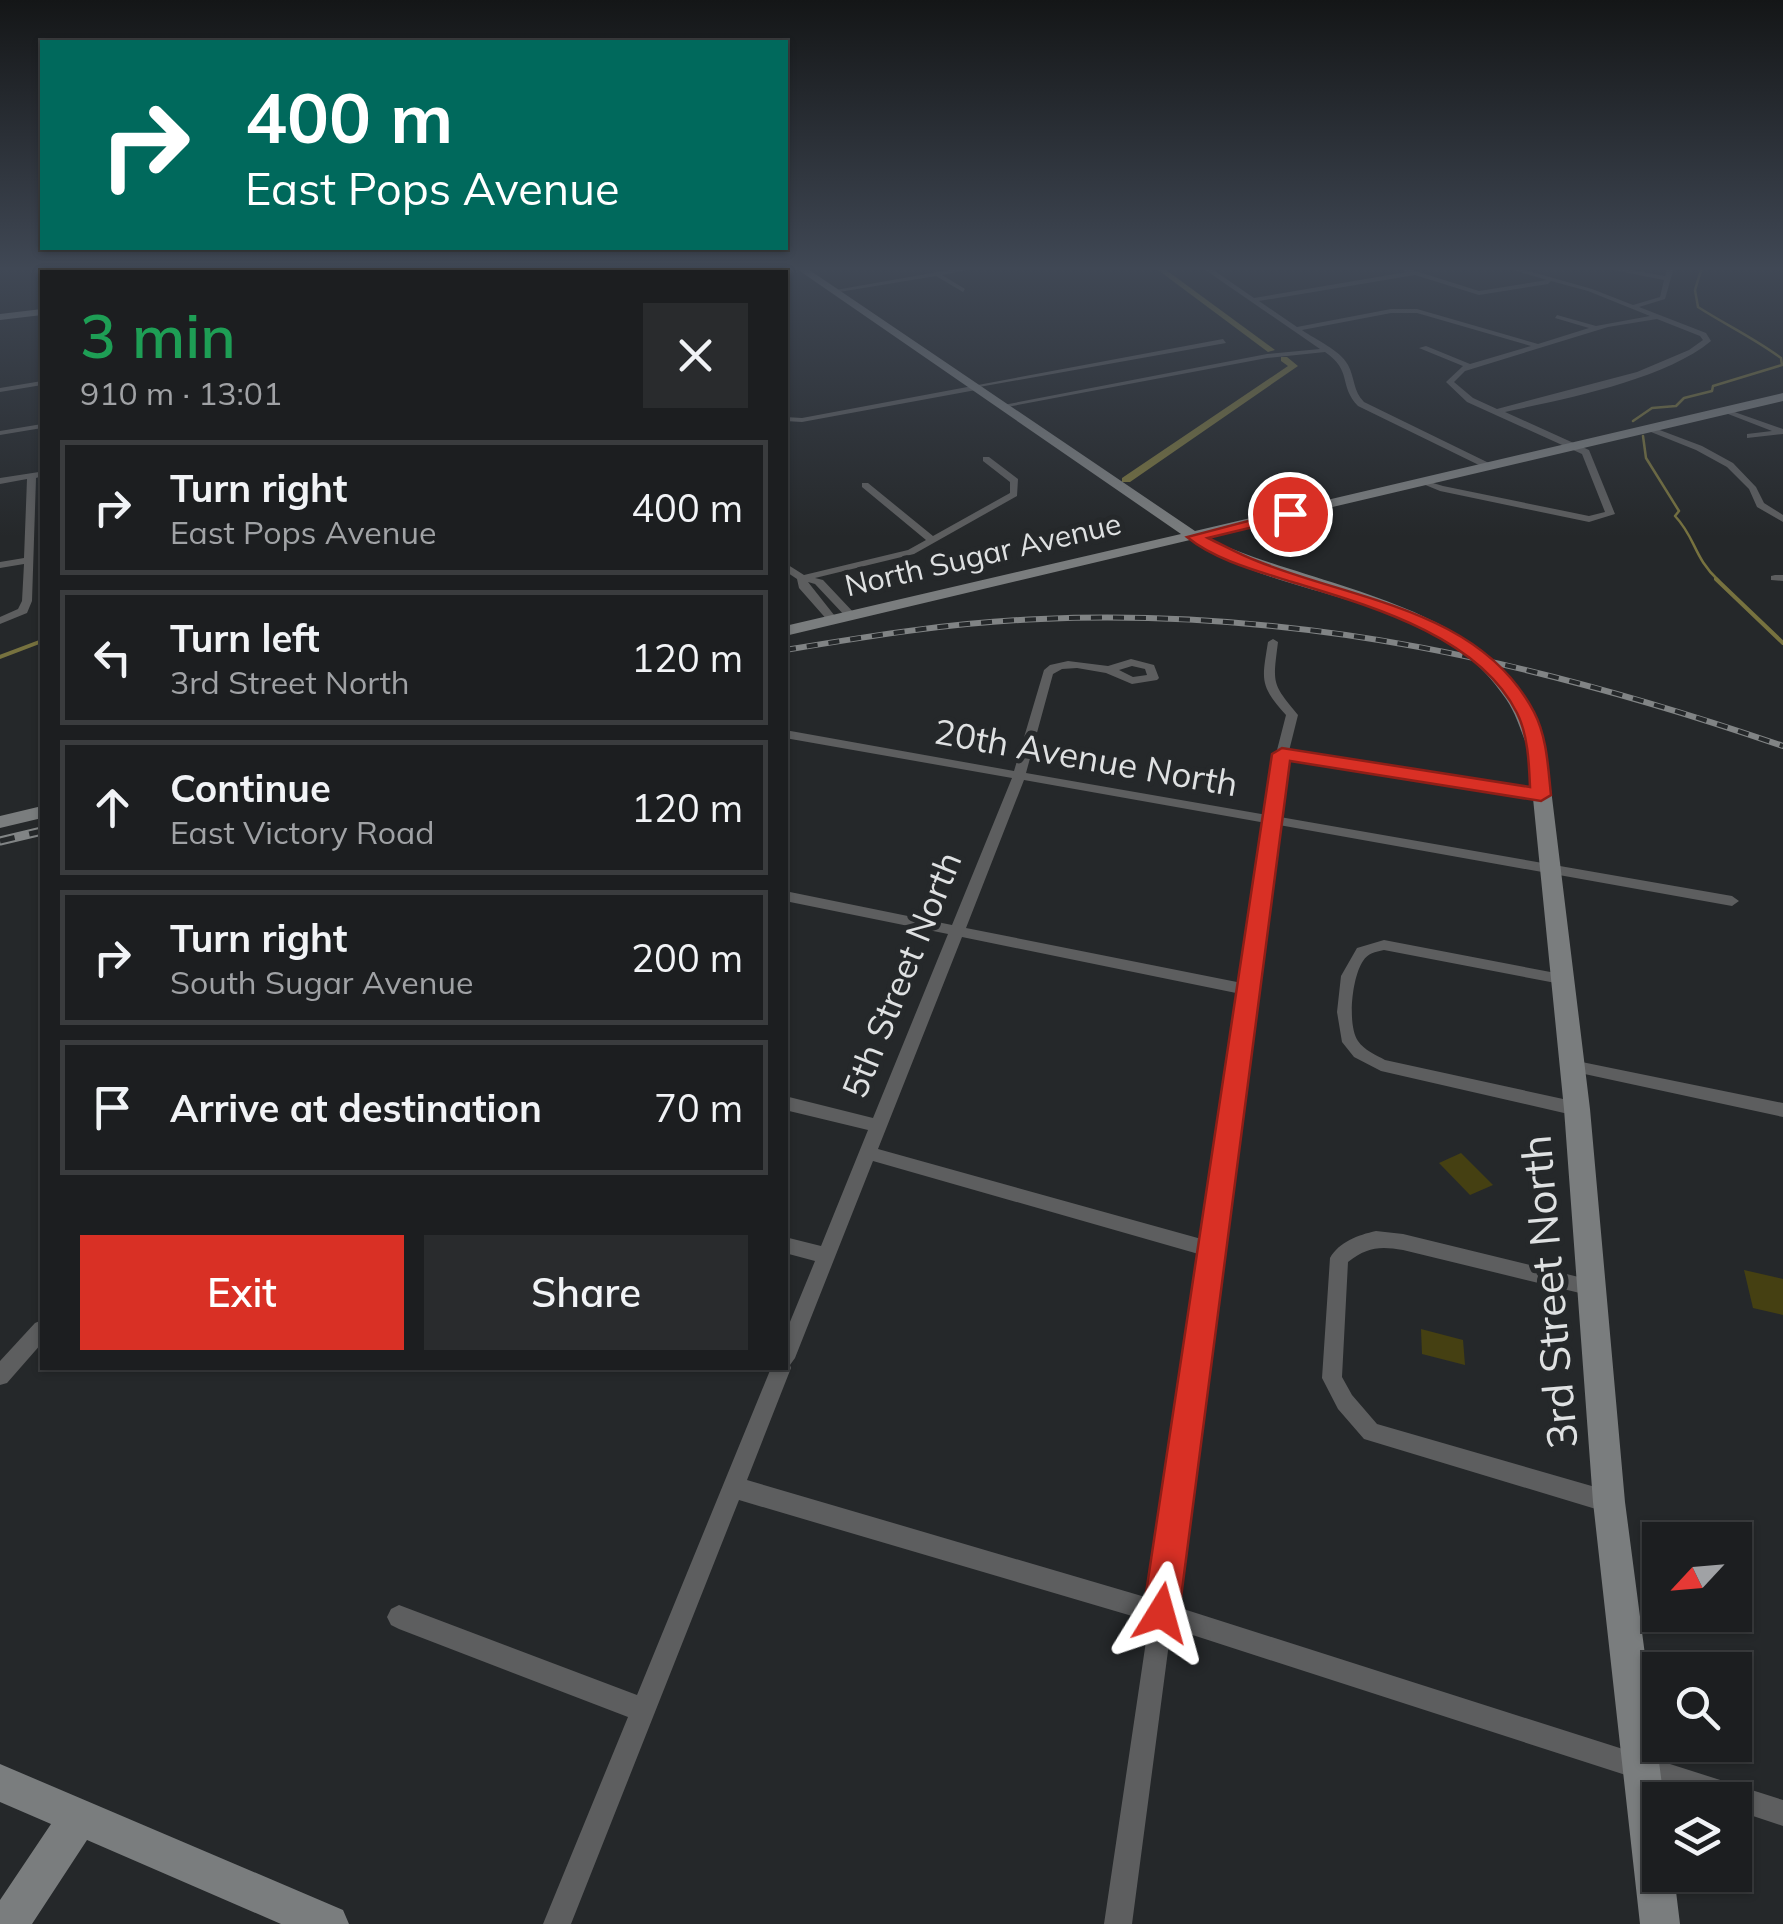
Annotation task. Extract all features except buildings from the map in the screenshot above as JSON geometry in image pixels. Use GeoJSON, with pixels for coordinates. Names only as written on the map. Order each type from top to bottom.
{"type":"FeatureCollection","features":[{"type":"Feature","properties":{"kind":"street","name":"3rd Street North"},"geometry":{"type":"LineString","coordinates":[[930,357],[1195,537],[1252,565],[1382,604],[1453,640],[1488,667],[1526,713],[1537,748],[1577,1109],[1588,1287],[1608,1502],[1660,1924]]}},
{"type":"Feature","properties":{"kind":"street"},"geometry":{"type":"LineString","coordinates":[[788,418],[802,420],[1139,357]]}},
{"type":"Feature","properties":{"kind":"street"},"geometry":{"type":"LineString","coordinates":[[1002,406],[1264,357]]}},
{"type":"Feature","properties":{"kind":"street"},"geometry":{"type":"LineString","coordinates":[[1337,357],[1346,364],[1350,393],[1361,404],[1488,466]]}},
{"type":"Feature","properties":{"kind":"street"},"geometry":{"type":"LineString","coordinates":[[1445,357],[1471,367]]}},
{"type":"Feature","properties":{"kind":"street"},"geometry":{"type":"LineString","coordinates":[[1426,482],[1440,488],[1603,518],[1610,514],[1586,452],[1453,388],[1451,377],[1504,357]]}},
{"type":"Feature","properties":{"kind":"street"},"geometry":{"type":"LineString","coordinates":[[1496,412],[1579,392],[1680,357]]}},
{"type":"Feature","properties":{"kind":"street"},"geometry":{"type":"LineString","coordinates":[[0,390],[40,384]]}},
{"type":"Feature","properties":{"kind":"street","name":"North Sugar Avenue"},"geometry":{"type":"LineString","coordinates":[[788,630],[1783,397]]}},
{"type":"Feature","properties":{"kind":"street"},"geometry":{"type":"LineString","coordinates":[[1726,410],[1783,432]]}},
{"type":"Feature","properties":{"kind":"street"},"geometry":{"type":"LineString","coordinates":[[0,433],[40,426]]}},
{"type":"Feature","properties":{"kind":"street"},"geometry":{"type":"LineString","coordinates":[[1649,428],[1740,470],[1754,484],[1760,506],[1783,520]]}},
{"type":"Feature","properties":{"kind":"street"},"geometry":{"type":"LineString","coordinates":[[1750,436],[1783,432]]}},
{"type":"Feature","properties":{"kind":"street"},"geometry":{"type":"LineString","coordinates":[[802,578],[912,552],[1014,494],[1015,482],[986,460]]}},
{"type":"Feature","properties":{"kind":"street"},"geometry":{"type":"LineString","coordinates":[[0,481],[37,475],[23,611],[0,621]]}},
{"type":"Feature","properties":{"kind":"street"},"geometry":{"type":"LineString","coordinates":[[865,485],[924,536],[935,540]]}},
{"type":"Feature","properties":{"kind":"street"},"geometry":{"type":"LineString","coordinates":[[0,565],[28,560]]}},
{"type":"Feature","properties":{"kind":"street"},"geometry":{"type":"LineString","coordinates":[[788,568],[802,578],[818,582],[851,616]]}},
{"type":"Feature","properties":{"kind":"street"},"geometry":{"type":"LineString","coordinates":[[802,578],[803,586],[834,620]]}},
{"type":"Feature","properties":{"kind":"street"},"geometry":{"type":"LineString","coordinates":[[27,594],[40,591]]}},
{"type":"Feature","properties":{"kind":"street"},"geometry":{"type":"LineString","coordinates":[[1118,1924],[1272,822],[1292,715],[1268,688],[1274,642]]}},
{"type":"Feature","properties":{"kind":"street","name":"5th Street North"},"geometry":{"type":"LineString","coordinates":[[788,1348],[1019,777],[1048,672],[1055,666],[1066,665],[1108,670]]}},
{"type":"Feature","properties":{"kind":"street","name":"20th Avenue North"},"geometry":{"type":"LineString","coordinates":[[788,735],[1732,901]]}},
{"type":"Feature","properties":{"kind":"street"},"geometry":{"type":"LineString","coordinates":[[1282,754],[1541,795]]}},
{"type":"Feature","properties":{"kind":"street"},"geometry":{"type":"LineString","coordinates":[[0,822],[40,812]]}},
{"type":"Feature","properties":{"kind":"street"},"geometry":{"type":"LineString","coordinates":[[788,897],[1248,990]]}},
{"type":"Feature","properties":{"kind":"street"},"geometry":{"type":"LineString","coordinates":[[1561,979],[1384,944],[1365,949],[1356,958],[1344,1017],[1349,1040],[1358,1053],[1381,1066],[1577,1109]]}},
{"type":"Feature","properties":{"kind":"street"},"geometry":{"type":"LineString","coordinates":[[1572,1066],[1783,1110]]}},
{"type":"Feature","properties":{"kind":"street"},"geometry":{"type":"LineString","coordinates":[[788,1104],[878,1126]]}},
{"type":"Feature","properties":{"kind":"street"},"geometry":{"type":"LineString","coordinates":[[868,1154],[1212,1250]]}},
{"type":"Feature","properties":{"kind":"street"},"geometry":{"type":"LineString","coordinates":[[1588,1287],[1403,1242],[1376,1237],[1361,1240],[1339,1258],[1332,1378],[1345,1402],[1372,1432],[1608,1502]]}},
{"type":"Feature","properties":{"kind":"street"},"geometry":{"type":"LineString","coordinates":[[788,1246],[826,1256]]}},
{"type":"Feature","properties":{"kind":"street"},"geometry":{"type":"LineString","coordinates":[[0,1376],[40,1331]]}},
{"type":"Feature","properties":{"kind":"street","name":"5th Street North"},"geometry":{"type":"LineString","coordinates":[[557,1924],[779,1370]]}},
{"type":"Feature","properties":{"kind":"street"},"geometry":{"type":"LineString","coordinates":[[733,1487],[1161,1613],[1783,1813]]}},
{"type":"Feature","properties":{"kind":"street"},"geometry":{"type":"LineString","coordinates":[[400,1618],[644,1710]]}},
{"type":"Feature","properties":{"kind":"street"},"geometry":{"type":"LineString","coordinates":[[0,1783],[330,1924]]}},
{"type":"Feature","properties":{"kind":"street"},"geometry":{"type":"LineString","coordinates":[[8,1924],[79,1816]]}},
{"type":"Feature","properties":{"kind":"shaded area"},"geometry":{"type":"Polygon","coordinates":[[[1461,1153],[1493,1185],[1470,1195],[1439,1163],[1461,1153]]]}},
{"type":"Feature","properties":{"kind":"shaded area"},"geometry":{"type":"Polygon","coordinates":[[[1744,1270],[1783,1279],[1783,1315],[1753,1308],[1744,1270]]]}},
{"type":"Feature","properties":{"kind":"shaded area"},"geometry":{"type":"Polygon","coordinates":[[[1421,1329],[1463,1340],[1465,1365],[1422,1354],[1421,1329]]]}},
{"type":"Feature","properties":{"kind":"waterway"},"geometry":{"type":"LineString","coordinates":[[1633,421],[1652,408],[1676,406],[1684,398],[1712,391],[1713,386],[1782,365],[1779,357]]}},
{"type":"Feature","properties":{"kind":"waterway"},"geometry":{"type":"LineString","coordinates":[[1126,480],[1294,366],[1284,359]]}},
{"type":"Feature","properties":{"kind":"waterway"},"geometry":{"type":"LineString","coordinates":[[1643,436],[1646,458],[1679,511],[1675,516],[1719,581]]}},
{"type":"Feature","properties":{"kind":"waterway"},"geometry":{"type":"LineString","coordinates":[[1716,579],[1783,643]]}},
{"type":"Feature","properties":{"kind":"waterway"},"geometry":{"type":"LineString","coordinates":[[0,657],[40,642]]}},
{"type":"Feature","properties":{"kind":"railway"},"geometry":{"type":"LineString","coordinates":[[788,650],[913,630],[1041,619],[1233,622],[1326,632],[1509,666],[1600,689],[1783,746]]}},
{"type":"Feature","properties":{"kind":"railway"},"geometry":{"type":"LineString","coordinates":[[0,841],[40,831]]}},
{"type":"Feature","properties":{"kind":"route"},"geometry":{"type":"LineString","coordinates":[[1161,1613],[1282,754],[1541,795],[1537,748],[1526,713],[1504,682],[1468,650],[1419,620],[1382,604],[1252,565],[1195,537],[1290,514]]}}]}
